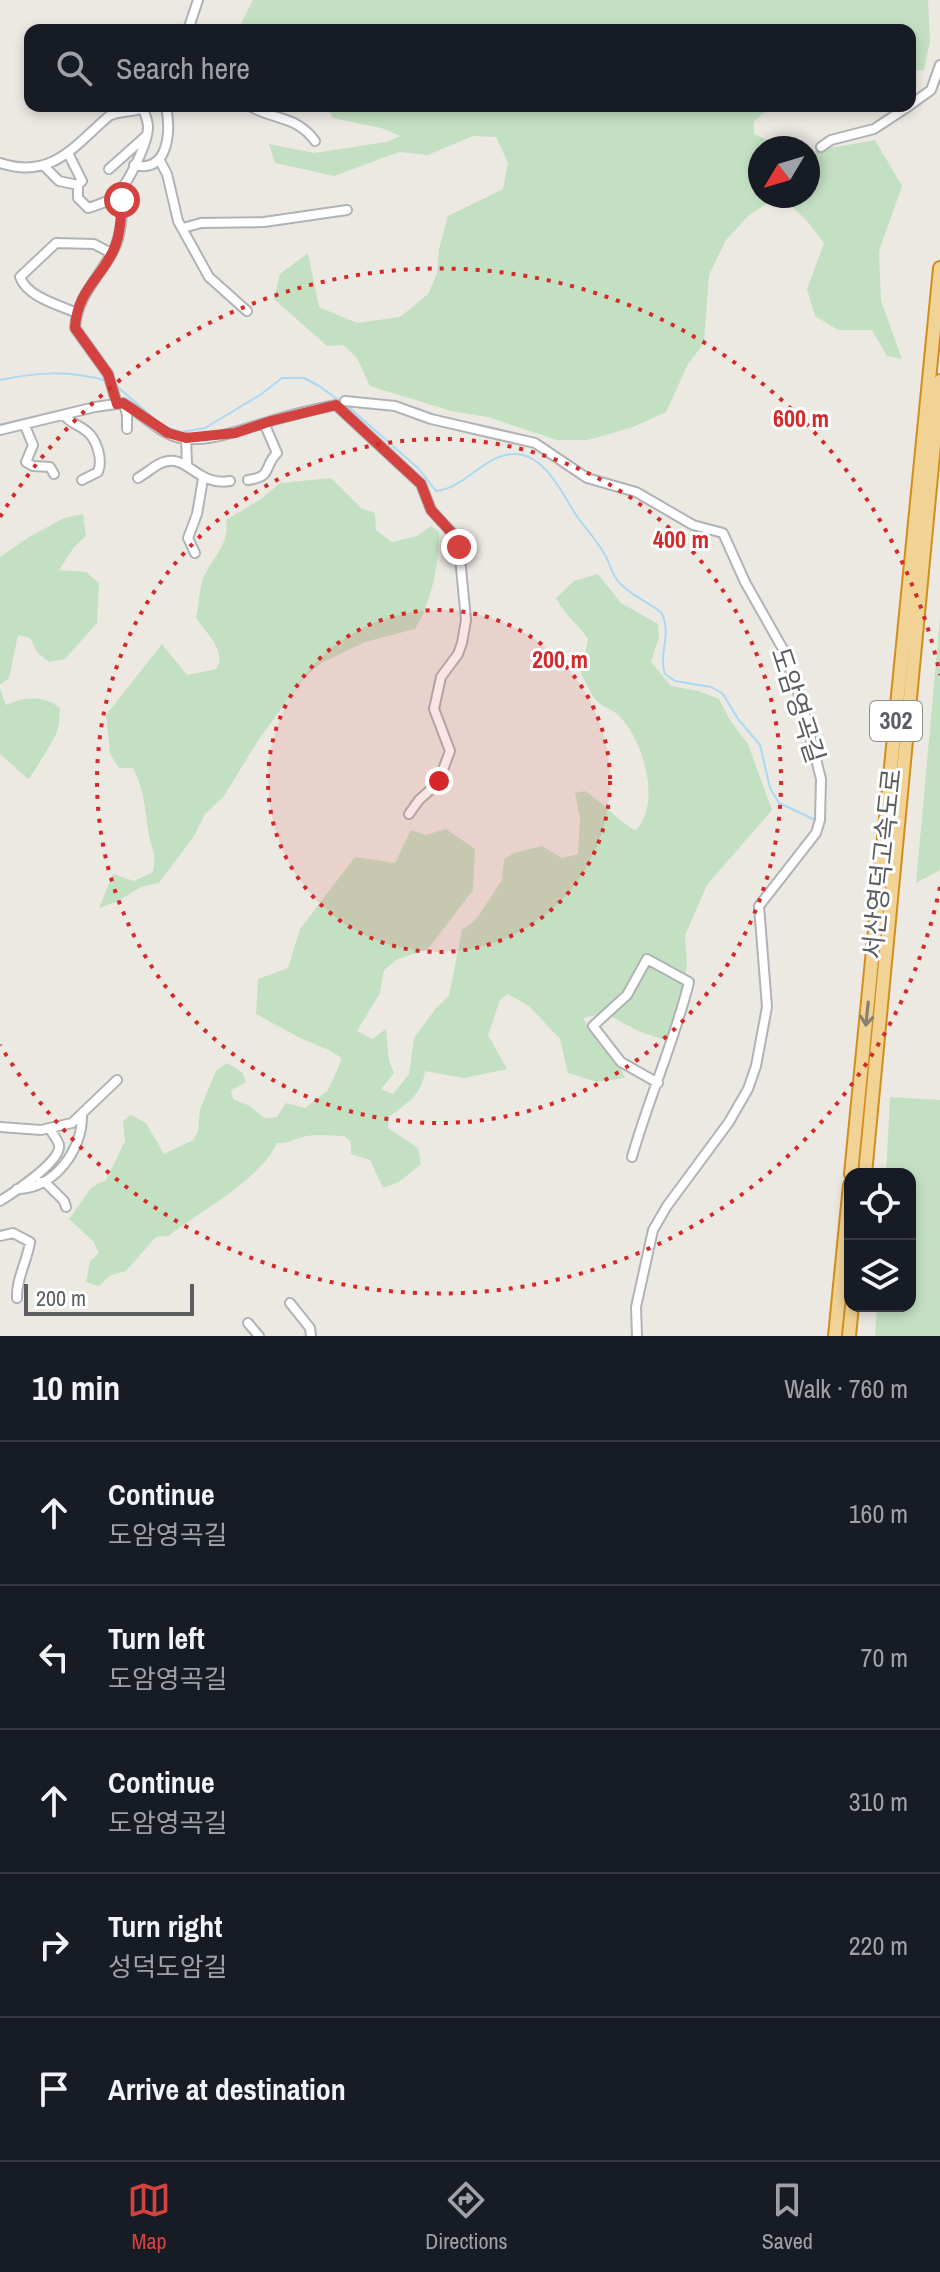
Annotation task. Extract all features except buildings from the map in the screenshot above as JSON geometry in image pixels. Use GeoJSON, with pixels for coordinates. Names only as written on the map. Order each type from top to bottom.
{"type":"FeatureCollection","features":[{"type":"Feature","properties":{"kind":"highway","name":"서산영덕고속도로"},"geometry":{"type":"LineString","coordinates":[[852,1168],[940,268]]}},
{"type":"Feature","properties":{"kind":"highway","name":"서산영덕고속도로"},"geometry":{"type":"LineString","coordinates":[[866,1168],[940,381]]}},
{"type":"Feature","properties":{"kind":"highway"},"geometry":{"type":"LineString","coordinates":[[835,1336],[845,1240]]}},
{"type":"Feature","properties":{"kind":"highway"},"geometry":{"type":"LineString","coordinates":[[849,1336],[851,1312]]}},
{"type":"Feature","properties":{"kind":"street"},"geometry":{"type":"LineString","coordinates":[[190,24],[198,0]]}},
{"type":"Feature","properties":{"kind":"street"},"geometry":{"type":"LineString","coordinates":[[916,101],[931,90],[940,65]]}},
{"type":"Feature","properties":{"kind":"street"},"geometry":{"type":"LineString","coordinates":[[0,163],[27,169],[44,166],[68,153],[116,112]]}},
{"type":"Feature","properties":{"kind":"street"},"geometry":{"type":"LineString","coordinates":[[127,429],[127,415],[108,374],[75,328],[87,287],[111,253],[120,229],[124,186],[146,135],[146,112]]}},
{"type":"Feature","properties":{"kind":"street"},"geometry":{"type":"LineString","coordinates":[[134,165],[155,166],[160,161],[168,127],[167,112]]}},
{"type":"Feature","properties":{"kind":"street"},"geometry":{"type":"LineString","coordinates":[[265,112],[301,126],[315,141]]}},
{"type":"Feature","properties":{"kind":"street"},"geometry":{"type":"LineString","coordinates":[[821,147],[831,140],[874,129],[901,112]]}},
{"type":"Feature","properties":{"kind":"street"},"geometry":{"type":"LineString","coordinates":[[109,169],[146,135]]}},
{"type":"Feature","properties":{"kind":"street"},"geometry":{"type":"LineString","coordinates":[[68,153],[82,181],[78,185],[78,198],[88,208],[107,202],[124,186]]}},
{"type":"Feature","properties":{"kind":"street"},"geometry":{"type":"LineString","coordinates":[[160,161],[167,174],[175,211],[209,277],[247,311]]}},
{"type":"Feature","properties":{"kind":"street"},"geometry":{"type":"LineString","coordinates":[[44,166],[59,181],[78,185]]}},
{"type":"Feature","properties":{"kind":"street"},"geometry":{"type":"LineString","coordinates":[[183,228],[201,223],[264,222],[347,210]]}},
{"type":"Feature","properties":{"kind":"street"},"geometry":{"type":"LineString","coordinates":[[77,313],[31,291],[23,285],[20,277],[56,243],[94,244],[111,253]]}},
{"type":"Feature","properties":{"kind":"street","name":"도암영곡길"},"geometry":{"type":"LineString","coordinates":[[345,401],[395,406],[431,419],[535,443],[587,478],[636,492],[693,525],[723,533],[745,582],[784,651],[803,707],[821,779],[820,820],[813,838],[759,906],[767,1007],[756,1066],[748,1089],[729,1122],[653,1230],[636,1307],[637,1336]]}},
{"type":"Feature","properties":{"kind":"street"},"geometry":{"type":"LineString","coordinates":[[0,430],[121,404],[168,433],[186,438],[235,433],[336,405],[421,484],[431,510],[453,534],[459,547],[466,620],[458,654],[441,677],[434,709],[450,751],[438,783],[409,814]]}},
{"type":"Feature","properties":{"kind":"street"},"geometry":{"type":"LineString","coordinates":[[64,415],[69,422],[87,431],[100,456],[98,472],[82,480]]}},
{"type":"Feature","properties":{"kind":"street"},"geometry":{"type":"LineString","coordinates":[[248,480],[266,474],[277,453],[264,423]]}},
{"type":"Feature","properties":{"kind":"street"},"geometry":{"type":"LineString","coordinates":[[25,426],[33,445],[26,462],[33,466],[50,467],[54,474]]}},
{"type":"Feature","properties":{"kind":"street"},"geometry":{"type":"LineString","coordinates":[[186,438],[187,464]]}},
{"type":"Feature","properties":{"kind":"street"},"geometry":{"type":"LineString","coordinates":[[138,478],[171,461],[187,464],[203,479],[218,483],[230,481]]}},
{"type":"Feature","properties":{"kind":"street"},"geometry":{"type":"LineString","coordinates":[[195,553],[188,538],[197,514],[203,479]]}},
{"type":"Feature","properties":{"kind":"street"},"geometry":{"type":"LineString","coordinates":[[632,1157],[646,1107],[658,1083],[677,1030],[689,982],[647,959],[627,995],[593,1026],[621,1062],[658,1083]]}},
{"type":"Feature","properties":{"kind":"street"},"geometry":{"type":"LineString","coordinates":[[0,1127],[32,1130],[72,1123],[117,1080]]}},
{"type":"Feature","properties":{"kind":"street"},"geometry":{"type":"LineString","coordinates":[[17,1189],[27,1189],[64,1167],[81,1129],[82,1115]]}},
{"type":"Feature","properties":{"kind":"street"},"geometry":{"type":"LineString","coordinates":[[0,1201],[43,1169],[58,1151],[59,1144],[49,1128]]}},
{"type":"Feature","properties":{"kind":"street"},"geometry":{"type":"LineString","coordinates":[[40,1182],[45,1182],[66,1207]]}},
{"type":"Feature","properties":{"kind":"street"},"geometry":{"type":"LineString","coordinates":[[0,1236],[13,1233],[30,1242],[18,1280],[17,1298]]}},
{"type":"Feature","properties":{"kind":"street"},"geometry":{"type":"LineString","coordinates":[[290,1303],[310,1328],[311,1336]]}},
{"type":"Feature","properties":{"kind":"street"},"geometry":{"type":"LineString","coordinates":[[248,1323],[259,1336]]}},
{"type":"Feature","properties":{"kind":"green space"},"geometry":{"type":"Polygon","coordinates":[[[253,0],[928,0],[930,42],[924,70],[916,71],[916,24],[241,24],[253,0]]]}},
{"type":"Feature","properties":{"kind":"green space"},"geometry":{"type":"Polygon","coordinates":[[[330,112],[765,112],[754,121],[754,134],[758,136],[748,136],[748,208],[760,208],[726,240],[709,275],[704,343],[688,364],[666,412],[633,427],[588,440],[557,440],[488,417],[451,411],[370,386],[357,358],[343,345],[327,346],[274,299],[280,274],[308,253],[319,307],[357,323],[400,317],[428,294],[437,273],[439,249],[448,216],[503,189],[508,163],[496,137],[473,136],[428,155],[399,152],[334,176],[275,163],[269,144],[314,153],[386,142],[400,136],[381,128],[333,118],[330,112]]]}},
{"type":"Feature","properties":{"kind":"green space"},"geometry":{"type":"Polygon","coordinates":[[[875,140],[902,186],[879,251],[881,301],[902,359],[887,356],[872,330],[838,330],[815,316],[807,289],[824,243],[793,208],[820,208],[820,150],[875,140]]]}},
{"type":"Feature","properties":{"kind":"green space"},"geometry":{"type":"Polygon","coordinates":[[[331,478],[361,508],[375,513],[376,530],[392,542],[417,536],[431,526],[439,532],[433,582],[421,618],[415,629],[365,642],[321,663],[303,679],[259,739],[224,796],[205,814],[194,836],[159,883],[141,887],[99,908],[113,874],[134,881],[153,872],[154,860],[140,785],[133,768],[119,768],[110,754],[106,715],[162,644],[187,675],[216,669],[218,649],[196,618],[203,579],[223,544],[226,520],[261,499],[280,483],[331,478]]]}},
{"type":"Feature","properties":{"kind":"green space"},"geometry":{"type":"Polygon","coordinates":[[[83,514],[86,536],[74,547],[59,570],[86,572],[99,583],[97,623],[65,659],[49,662],[37,652],[30,638],[18,635],[9,678],[0,685],[0,557],[64,518],[83,514]]]}},
{"type":"Feature","properties":{"kind":"green space"},"geometry":{"type":"Polygon","coordinates":[[[598,574],[621,603],[658,624],[659,637],[651,662],[671,686],[699,691],[719,699],[748,744],[772,810],[707,885],[685,935],[687,963],[679,1018],[668,1041],[638,1031],[605,1013],[583,1018],[625,1078],[597,1082],[568,1073],[560,1039],[529,1006],[508,994],[500,1000],[488,1035],[507,1069],[464,1078],[425,1071],[417,1093],[389,1117],[388,1128],[418,1148],[421,1164],[399,1182],[383,1188],[370,1160],[351,1154],[351,1142],[344,1136],[313,1135],[277,1143],[269,1157],[244,1182],[168,1236],[156,1237],[126,1271],[111,1275],[99,1286],[86,1282],[90,1261],[99,1253],[93,1241],[69,1219],[92,1187],[106,1180],[125,1141],[123,1121],[131,1115],[146,1123],[164,1154],[193,1140],[198,1131],[200,1109],[216,1071],[227,1063],[242,1072],[246,1082],[231,1090],[233,1099],[250,1106],[264,1118],[277,1117],[286,1103],[305,1108],[328,1090],[342,1059],[256,1014],[258,979],[288,968],[300,929],[355,857],[395,863],[411,830],[426,835],[446,829],[475,849],[473,890],[428,949],[398,959],[384,970],[380,993],[357,1031],[372,1039],[386,1029],[389,1061],[394,1073],[381,1089],[393,1094],[409,1074],[414,1038],[449,996],[462,930],[477,918],[502,880],[504,859],[514,853],[542,846],[562,858],[578,854],[580,818],[575,793],[585,791],[636,830],[644,818],[648,803],[642,754],[627,725],[616,713],[599,703],[590,691],[581,674],[588,639],[556,598],[574,581],[598,574]]]}},
{"type":"Feature","properties":{"kind":"green space"},"geometry":{"type":"Polygon","coordinates":[[[940,618],[940,870],[916,883],[940,618]]]}},
{"type":"Feature","properties":{"kind":"green space"},"geometry":{"type":"Polygon","coordinates":[[[0,689],[6,705],[34,698],[60,708],[57,731],[28,779],[0,754],[0,689]]]}},
{"type":"Feature","properties":{"kind":"green space"},"geometry":{"type":"Polygon","coordinates":[[[890,1097],[940,1100],[940,1336],[875,1336],[877,1312],[916,1312],[916,1168],[886,1168],[890,1097]]]}},
{"type":"Feature","properties":{"kind":"waterway"},"geometry":{"type":"LineString","coordinates":[[0,380],[54,373],[107,381]]}},
{"type":"Feature","properties":{"kind":"waterway"},"geometry":{"type":"LineString","coordinates":[[113,383],[163,426],[181,432],[205,428],[282,378],[304,378],[351,409],[419,469],[436,491],[456,484],[502,456],[523,455],[534,460],[558,486],[602,550],[615,577],[662,614],[666,630],[665,674],[675,681],[711,687],[723,694],[738,719],[760,745],[770,788],[779,803],[815,820]]}},
{"type":"Feature","properties":{"kind":"route"},"geometry":{"type":"LineString","coordinates":[[122,200],[116,247],[87,287],[77,311],[75,328],[108,374],[117,404],[123,403],[168,433],[186,438],[246,431],[271,421],[336,405],[421,484],[437,520],[453,534],[459,547]]}}]}
